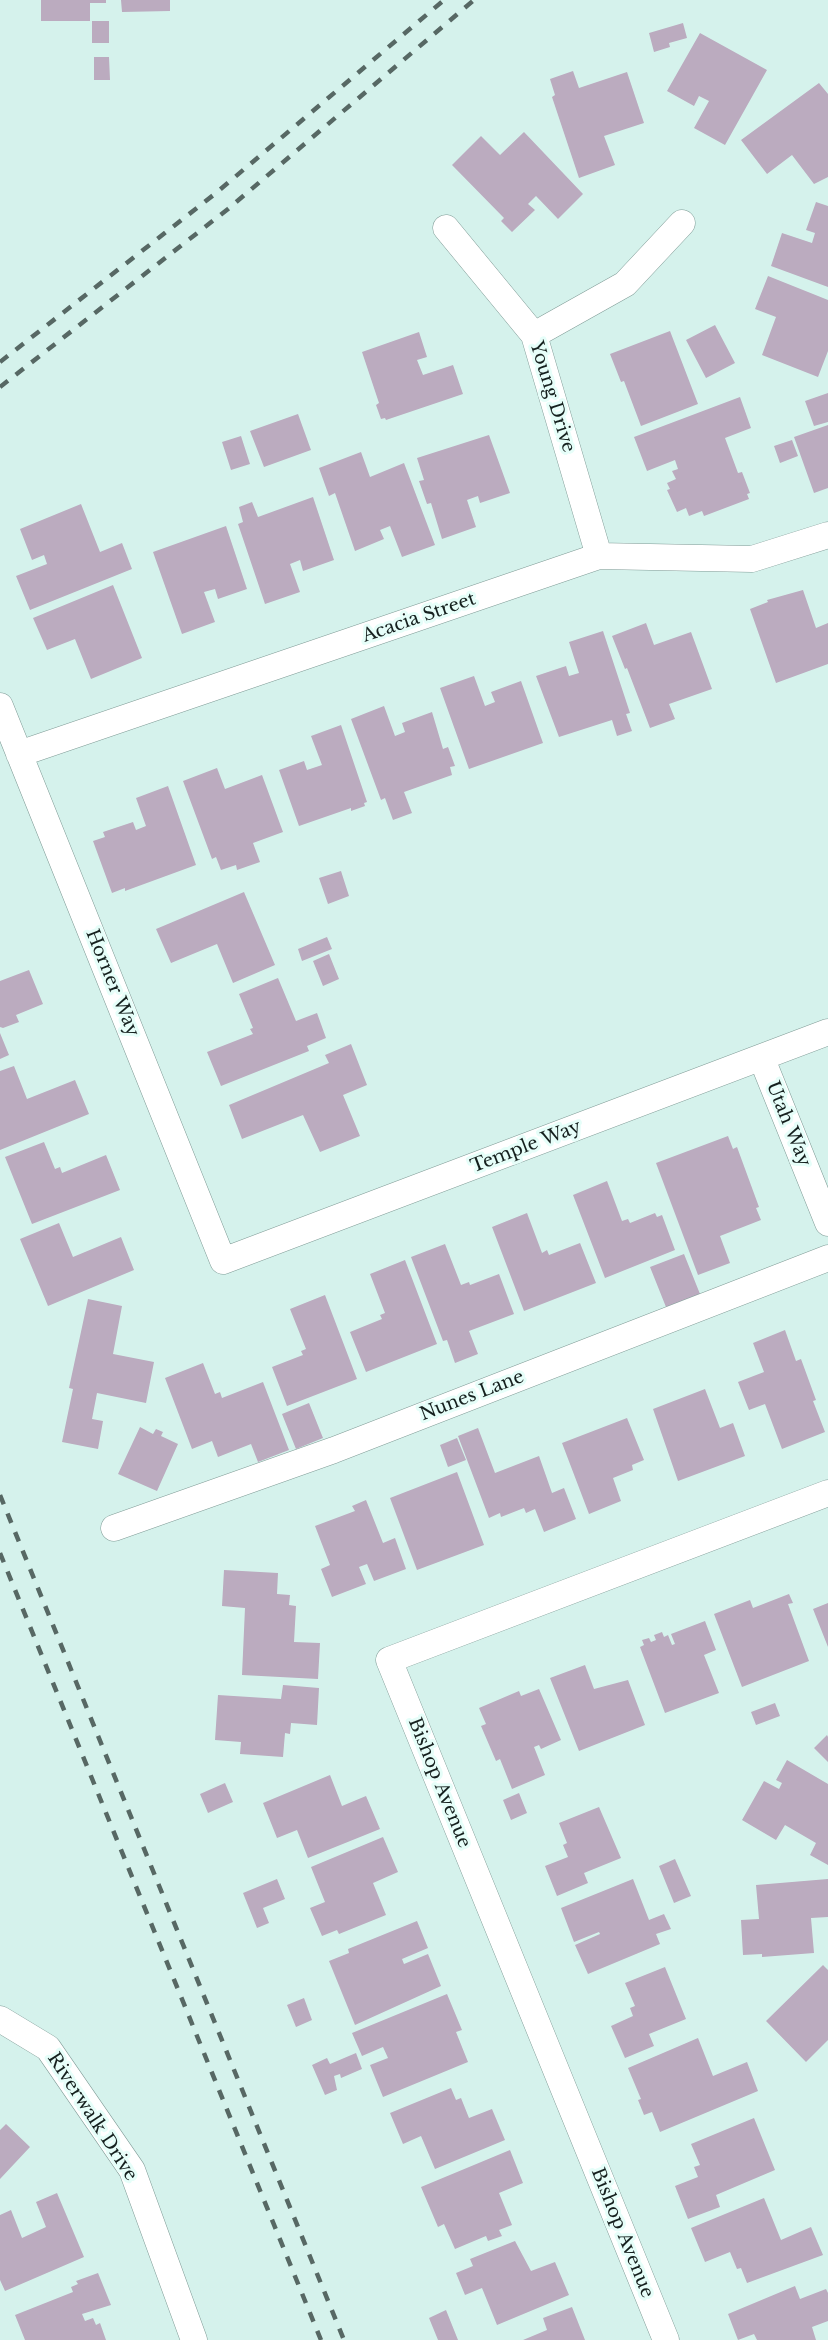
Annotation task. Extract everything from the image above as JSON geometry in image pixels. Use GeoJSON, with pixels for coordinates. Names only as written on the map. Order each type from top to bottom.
{"type":"FeatureCollection","features":[{"type":"Feature","properties":{"kind":"street"},"geometry":{"type":"LineString","coordinates":[[534,335],[625,284],[682,223]]}},
{"type":"Feature","properties":{"kind":"street","name":"Young Drive"},"geometry":{"type":"LineString","coordinates":[[446,228],[534,335],[599,556]]}},
{"type":"Feature","properties":{"kind":"street","name":"Acacia Street"},"geometry":{"type":"LineString","coordinates":[[19,754],[599,556],[752,559],[828,535]]}},
{"type":"Feature","properties":{"kind":"street","name":"Horner Way"},"geometry":{"type":"LineString","coordinates":[[0,706],[223,1261]]}},
{"type":"Feature","properties":{"kind":"street","name":"Temple Way"},"geometry":{"type":"LineString","coordinates":[[223,1261],[762,1059],[828,1032]]}},
{"type":"Feature","properties":{"kind":"street","name":"Utah Way"},"geometry":{"type":"LineString","coordinates":[[762,1059],[828,1223]]}},
{"type":"Feature","properties":{"kind":"street","name":"Nunes Lane"},"geometry":{"type":"LineString","coordinates":[[114,1528],[334,1450],[828,1258]]}},
{"type":"Feature","properties":{"kind":"street","name":"Bishop Avenue"},"geometry":{"type":"LineString","coordinates":[[666,2340],[389,1660],[828,1494]]}},
{"type":"Feature","properties":{"kind":"street","name":"Riverwalk Drive"},"geometry":{"type":"LineString","coordinates":[[0,2019],[48,2048],[132,2170],[194,2340]]}},
{"type":"Feature","properties":{"kind":"building"},"geometry":{"type":"Polygon","coordinates":[[[41,0],[106,0],[106,3],[90,3],[90,21],[41,21],[41,0]]]}},
{"type":"Feature","properties":{"kind":"building"},"geometry":{"type":"Polygon","coordinates":[[[121,0],[170,0],[170,11],[122,12],[121,0]]]}},
{"type":"Feature","properties":{"kind":"building"},"geometry":{"type":"Polygon","coordinates":[[[92,21],[109,21],[109,43],[92,43],[92,21]]]}},
{"type":"Feature","properties":{"kind":"building"},"geometry":{"type":"Polygon","coordinates":[[[683,23],[687,38],[669,43],[670,47],[654,52],[649,33],[683,23]]]}},
{"type":"Feature","properties":{"kind":"building"},"geometry":{"type":"Polygon","coordinates":[[[700,33],[767,70],[725,145],[694,128],[709,101],[699,96],[694,106],[667,91],[700,33]]]}},
{"type":"Feature","properties":{"kind":"building"},"geometry":{"type":"Polygon","coordinates":[[[94,57],[109,57],[110,80],[94,80],[94,57]]]}},
{"type":"Feature","properties":{"kind":"building"},"geometry":{"type":"Polygon","coordinates":[[[573,71],[579,88],[627,72],[644,123],[604,136],[615,165],[579,178],[552,97],[555,95],[550,79],[573,71]]]}},
{"type":"Feature","properties":{"kind":"building"},"geometry":{"type":"Polygon","coordinates":[[[819,83],[828,94],[828,177],[814,184],[792,155],[767,174],[741,140],[819,83]]]}},
{"type":"Feature","properties":{"kind":"building"},"geometry":{"type":"Polygon","coordinates":[[[524,132],[583,194],[558,219],[536,196],[528,204],[535,210],[512,232],[501,221],[504,218],[452,165],[481,136],[500,155],[524,132]]]}},
{"type":"Feature","properties":{"kind":"building"},"geometry":{"type":"Polygon","coordinates":[[[816,202],[828,206],[828,287],[771,266],[782,233],[812,243],[815,233],[806,230],[816,202]]]}},
{"type":"Feature","properties":{"kind":"building"},"geometry":{"type":"Polygon","coordinates":[[[768,276],[828,300],[828,351],[818,377],[762,355],[776,317],[755,309],[768,276]]]}},
{"type":"Feature","properties":{"kind":"building"},"geometry":{"type":"Polygon","coordinates":[[[715,325],[735,363],[706,378],[686,340],[715,325]]]}},
{"type":"Feature","properties":{"kind":"building"},"geometry":{"type":"Polygon","coordinates":[[[670,331],[698,404],[641,426],[624,381],[621,382],[610,354],[670,331]]]}},
{"type":"Feature","properties":{"kind":"building"},"geometry":{"type":"Polygon","coordinates":[[[419,332],[427,357],[417,360],[423,375],[453,365],[463,394],[386,420],[381,419],[376,405],[379,403],[362,352],[419,332]]]}},
{"type":"Feature","properties":{"kind":"building"},"geometry":{"type":"Polygon","coordinates":[[[828,393],[828,422],[814,426],[805,401],[828,393]]]}},
{"type":"Feature","properties":{"kind":"building"},"geometry":{"type":"Polygon","coordinates":[[[740,397],[751,428],[725,438],[738,473],[742,472],[750,493],[747,494],[749,499],[704,516],[702,511],[689,516],[686,508],[677,512],[667,490],[670,489],[667,483],[676,479],[672,471],[678,469],[675,460],[647,471],[634,437],[740,397]]]}},
{"type":"Feature","properties":{"kind":"building"},"geometry":{"type":"Polygon","coordinates":[[[298,414],[311,450],[264,467],[250,431],[298,414]]]}},
{"type":"Feature","properties":{"kind":"building"},"geometry":{"type":"Polygon","coordinates":[[[828,425],[828,488],[814,493],[794,437],[828,425]]]}},
{"type":"Feature","properties":{"kind":"building"},"geometry":{"type":"Polygon","coordinates":[[[489,435],[510,493],[480,503],[478,496],[467,500],[476,527],[442,539],[431,503],[427,504],[419,481],[424,480],[417,458],[489,435]]]}},
{"type":"Feature","properties":{"kind":"building"},"geometry":{"type":"Polygon","coordinates":[[[241,436],[250,464],[231,470],[222,442],[241,436]]]}},
{"type":"Feature","properties":{"kind":"building"},"geometry":{"type":"Polygon","coordinates":[[[792,440],[798,456],[780,463],[774,446],[792,440]]]}},
{"type":"Feature","properties":{"kind":"building"},"geometry":{"type":"Polygon","coordinates":[[[361,452],[370,477],[404,463],[435,545],[402,557],[390,526],[380,530],[384,539],[355,551],[335,493],[329,496],[319,468],[361,452]]]}},
{"type":"Feature","properties":{"kind":"building"},"geometry":{"type":"Polygon","coordinates":[[[313,497],[334,560],[303,571],[300,560],[290,564],[300,592],[265,604],[238,524],[243,522],[239,507],[252,502],[258,517],[313,497]]]}},
{"type":"Feature","properties":{"kind":"building"},"geometry":{"type":"Polygon","coordinates":[[[81,504],[100,552],[122,543],[132,569],[30,610],[16,576],[47,564],[44,555],[32,560],[20,529],[81,504]]]}},
{"type":"Feature","properties":{"kind":"building"},"geometry":{"type":"Polygon","coordinates":[[[226,526],[247,589],[218,599],[215,589],[204,592],[215,622],[182,634],[153,552],[226,526]]]}},
{"type":"Feature","properties":{"kind":"building"},"geometry":{"type":"Polygon","coordinates":[[[113,585],[142,658],[91,679],[75,639],[47,650],[33,618],[113,585]]]}},
{"type":"Feature","properties":{"kind":"building"},"geometry":{"type":"Polygon","coordinates":[[[803,590],[816,628],[828,623],[828,664],[776,683],[750,609],[768,602],[767,600],[803,590]]]}},
{"type":"Feature","properties":{"kind":"building"},"geometry":{"type":"Polygon","coordinates":[[[646,623],[654,645],[691,632],[712,689],[669,704],[675,719],[650,728],[612,636],[646,623]]]}},
{"type":"Feature","properties":{"kind":"building"},"geometry":{"type":"Polygon","coordinates":[[[603,631],[630,713],[626,714],[632,731],[617,736],[612,720],[559,737],[536,676],[566,666],[569,676],[579,673],[569,642],[603,631]]]}},
{"type":"Feature","properties":{"kind":"building"},"geometry":{"type":"Polygon","coordinates":[[[474,676],[485,706],[495,702],[491,692],[521,681],[543,743],[469,769],[440,688],[474,676]]]}},
{"type":"Feature","properties":{"kind":"building"},"geometry":{"type":"Polygon","coordinates":[[[384,706],[395,736],[405,732],[402,723],[432,712],[443,749],[448,747],[455,766],[450,767],[452,775],[404,792],[412,813],[393,820],[385,798],[381,800],[351,719],[384,706]]]}},
{"type":"Feature","properties":{"kind":"building"},"geometry":{"type":"Polygon","coordinates":[[[341,725],[367,802],[364,803],[365,806],[351,811],[351,808],[299,826],[279,770],[304,761],[307,770],[322,765],[311,736],[341,725]]]}},
{"type":"Feature","properties":{"kind":"building"},"geometry":{"type":"Polygon","coordinates":[[[217,768],[225,789],[262,775],[283,832],[253,843],[260,862],[237,870],[236,865],[221,870],[216,857],[212,859],[183,781],[217,768]]]}},
{"type":"Feature","properties":{"kind":"building"},"geometry":{"type":"Polygon","coordinates":[[[168,786],[196,865],[125,891],[125,888],[112,893],[93,841],[105,837],[103,832],[133,822],[136,830],[146,826],[136,798],[168,786]]]}},
{"type":"Feature","properties":{"kind":"building"},"geometry":{"type":"Polygon","coordinates":[[[341,871],[349,896],[328,904],[319,878],[341,871]]]}},
{"type":"Feature","properties":{"kind":"building"},"geometry":{"type":"Polygon","coordinates":[[[244,892],[275,965],[233,983],[217,944],[171,963],[156,929],[244,892]]]}},
{"type":"Feature","properties":{"kind":"building"},"geometry":{"type":"Polygon","coordinates":[[[327,937],[332,949],[302,961],[298,949],[327,937]]]}},
{"type":"Feature","properties":{"kind":"building"},"geometry":{"type":"Polygon","coordinates":[[[329,954],[339,979],[323,986],[313,961],[329,954]]]}},
{"type":"Feature","properties":{"kind":"building"},"geometry":{"type":"Polygon","coordinates":[[[29,970],[43,1004],[16,1015],[19,1022],[0,1027],[0,981],[29,970]]]}},
{"type":"Feature","properties":{"kind":"building"},"geometry":{"type":"Polygon","coordinates":[[[278,978],[296,1021],[317,1013],[326,1038],[307,1046],[309,1051],[221,1086],[207,1052],[253,1034],[250,1029],[253,1028],[239,994],[278,978]]]}},
{"type":"Feature","properties":{"kind":"building"},"geometry":{"type":"Polygon","coordinates":[[[0,1033],[9,1055],[0,1059],[0,1033]]]}},
{"type":"Feature","properties":{"kind":"building"},"geometry":{"type":"Polygon","coordinates":[[[351,1044],[367,1085],[343,1095],[360,1136],[320,1152],[303,1115],[242,1139],[229,1105],[329,1063],[325,1055],[351,1044]]]}},
{"type":"Feature","properties":{"kind":"building"},"geometry":{"type":"Polygon","coordinates":[[[14,1066],[27,1099],[75,1080],[89,1114],[0,1150],[0,1071],[14,1066]]]}},
{"type":"Feature","properties":{"kind":"building"},"geometry":{"type":"Polygon","coordinates":[[[728,1136],[733,1149],[737,1147],[759,1207],[756,1208],[761,1220],[720,1236],[730,1263],[698,1275],[656,1163],[728,1136]]]}},
{"type":"Feature","properties":{"kind":"building"},"geometry":{"type":"Polygon","coordinates":[[[44,1142],[55,1169],[60,1167],[62,1173],[106,1155],[120,1190],[32,1224],[5,1157],[44,1142]]]}},
{"type":"Feature","properties":{"kind":"building"},"geometry":{"type":"Polygon","coordinates":[[[607,1181],[622,1221],[628,1219],[630,1223],[655,1213],[657,1217],[662,1215],[675,1250],[605,1278],[573,1195],[607,1181]]]}},
{"type":"Feature","properties":{"kind":"building"},"geometry":{"type":"Polygon","coordinates":[[[527,1213],[542,1253],[547,1250],[549,1255],[580,1243],[596,1283],[524,1311],[492,1227],[527,1213]]]}},
{"type":"Feature","properties":{"kind":"building"},"geometry":{"type":"Polygon","coordinates":[[[59,1223],[73,1257],[121,1237],[134,1270],[48,1306],[20,1239],[59,1223]]]}},
{"type":"Feature","properties":{"kind":"building"},"geometry":{"type":"Polygon","coordinates":[[[445,1244],[461,1285],[469,1282],[470,1285],[499,1274],[514,1314],[469,1331],[478,1354],[455,1363],[447,1340],[443,1341],[411,1257],[445,1244]]]}},
{"type":"Feature","properties":{"kind":"building"},"geometry":{"type":"Polygon","coordinates":[[[684,1254],[700,1294],[666,1307],[650,1267],[684,1254]]]}},
{"type":"Feature","properties":{"kind":"building"},"geometry":{"type":"Polygon","coordinates":[[[405,1260],[437,1344],[366,1372],[350,1332],[382,1319],[380,1315],[385,1313],[370,1274],[405,1260]]]}},
{"type":"Feature","properties":{"kind":"building"},"geometry":{"type":"Polygon","coordinates":[[[325,1295],[357,1379],[287,1406],[272,1367],[303,1355],[301,1351],[306,1349],[290,1309],[325,1295]]]}},
{"type":"Feature","properties":{"kind":"building"},"geometry":{"type":"Polygon","coordinates":[[[88,1299],[122,1306],[113,1354],[154,1362],[146,1403],[97,1393],[92,1419],[103,1421],[98,1449],[62,1442],[73,1389],[69,1388],[88,1299]]]}},
{"type":"Feature","properties":{"kind":"building"},"geometry":{"type":"Polygon","coordinates":[[[785,1330],[796,1361],[801,1359],[825,1432],[782,1449],[765,1404],[749,1410],[738,1382],[764,1372],[753,1343],[785,1330]]]}},
{"type":"Feature","properties":{"kind":"building"},"geometry":{"type":"Polygon","coordinates":[[[203,1363],[215,1394],[220,1392],[222,1398],[263,1382],[289,1450],[258,1462],[251,1444],[218,1457],[212,1441],[192,1449],[165,1378],[203,1363]]]}},
{"type":"Feature","properties":{"kind":"building"},"geometry":{"type":"Polygon","coordinates":[[[705,1389],[720,1428],[733,1423],[745,1456],[678,1481],[653,1409],[705,1389]]]}},
{"type":"Feature","properties":{"kind":"building"},"geometry":{"type":"Polygon","coordinates":[[[309,1403],[323,1438],[296,1449],[282,1414],[309,1403]]]}},
{"type":"Feature","properties":{"kind":"building"},"geometry":{"type":"Polygon","coordinates":[[[627,1418],[644,1460],[632,1465],[633,1470],[613,1478],[621,1501],[589,1514],[562,1443],[627,1418]]]}},
{"type":"Feature","properties":{"kind":"building"},"geometry":{"type":"Polygon","coordinates":[[[140,1427],[153,1434],[156,1429],[163,1432],[161,1436],[178,1444],[157,1491],[118,1474],[140,1427]]]}},
{"type":"Feature","properties":{"kind":"building"},"geometry":{"type":"Polygon","coordinates":[[[478,1428],[495,1473],[539,1456],[552,1493],[564,1488],[576,1519],[544,1532],[535,1509],[526,1513],[524,1508],[501,1517],[500,1513],[489,1518],[458,1436],[478,1428]]]}},
{"type":"Feature","properties":{"kind":"building"},"geometry":{"type":"Polygon","coordinates":[[[457,1438],[466,1460],[448,1467],[440,1445],[457,1438]]]}},
{"type":"Feature","properties":{"kind":"building"},"geometry":{"type":"Polygon","coordinates":[[[457,1472],[484,1545],[417,1570],[390,1498],[457,1472]]]}},
{"type":"Feature","properties":{"kind":"building"},"geometry":{"type":"Polygon","coordinates":[[[366,1500],[383,1543],[395,1538],[406,1569],[374,1581],[367,1564],[359,1567],[366,1584],[332,1597],[321,1569],[330,1565],[315,1526],[355,1511],[352,1506],[366,1500]]]}},
{"type":"Feature","properties":{"kind":"building"},"geometry":{"type":"Polygon","coordinates":[[[224,1570],[278,1573],[277,1594],[290,1595],[289,1605],[296,1606],[294,1642],[320,1643],[318,1679],[242,1675],[245,1608],[222,1606],[224,1570]]]}},
{"type":"Feature","properties":{"kind":"building"},"geometry":{"type":"Polygon","coordinates":[[[789,1594],[793,1603],[788,1604],[809,1661],[742,1687],[714,1614],[750,1600],[753,1608],[789,1594]]]}},
{"type":"Feature","properties":{"kind":"building"},"geometry":{"type":"Polygon","coordinates":[[[828,1603],[828,1647],[813,1609],[828,1603]]]}},
{"type":"Feature","properties":{"kind":"building"},"geometry":{"type":"Polygon","coordinates":[[[705,1621],[716,1650],[704,1655],[719,1693],[665,1713],[640,1647],[644,1645],[642,1640],[649,1638],[651,1642],[656,1640],[654,1635],[662,1632],[664,1637],[668,1635],[672,1645],[675,1644],[671,1634],[705,1621]]]}},
{"type":"Feature","properties":{"kind":"building"},"geometry":{"type":"Polygon","coordinates":[[[585,1665],[594,1689],[628,1680],[645,1725],[579,1751],[550,1678],[585,1665]]]}},
{"type":"Feature","properties":{"kind":"building"},"geometry":{"type":"Polygon","coordinates":[[[283,1685],[319,1688],[317,1725],[291,1723],[290,1734],[285,1733],[283,1757],[240,1754],[241,1742],[215,1740],[218,1695],[281,1699],[283,1685]]]}},
{"type":"Feature","properties":{"kind":"building"},"geometry":{"type":"Polygon","coordinates":[[[539,1689],[561,1740],[541,1749],[539,1745],[534,1747],[545,1775],[512,1789],[500,1759],[496,1761],[481,1726],[486,1724],[479,1708],[519,1691],[521,1696],[539,1689]]]}},
{"type":"Feature","properties":{"kind":"building"},"geometry":{"type":"Polygon","coordinates":[[[775,1703],[780,1716],[756,1725],[751,1712],[775,1703]]]}},
{"type":"Feature","properties":{"kind":"building"},"geometry":{"type":"Polygon","coordinates":[[[827,1735],[828,1737],[828,1762],[814,1748],[827,1735]]]}},
{"type":"Feature","properties":{"kind":"building"},"geometry":{"type":"Polygon","coordinates":[[[787,1760],[828,1784],[828,1865],[810,1855],[816,1843],[785,1825],[776,1840],[742,1820],[764,1781],[779,1789],[782,1783],[776,1780],[787,1760]]]}},
{"type":"Feature","properties":{"kind":"building"},"geometry":{"type":"Polygon","coordinates":[[[330,1775],[342,1806],[366,1796],[380,1829],[308,1858],[297,1830],[277,1838],[263,1803],[330,1775]]]}},
{"type":"Feature","properties":{"kind":"building"},"geometry":{"type":"Polygon","coordinates":[[[225,1783],[233,1802],[208,1813],[200,1794],[225,1783]]]}},
{"type":"Feature","properties":{"kind":"building"},"geometry":{"type":"Polygon","coordinates":[[[519,1793],[527,1813],[511,1820],[503,1800],[519,1793]]]}},
{"type":"Feature","properties":{"kind":"building"},"geometry":{"type":"Polygon","coordinates":[[[599,1807],[621,1858],[584,1873],[588,1883],[557,1896],[545,1866],[568,1857],[563,1845],[567,1843],[559,1823],[599,1807]]]}},
{"type":"Feature","properties":{"kind":"building"},"geometry":{"type":"Polygon","coordinates":[[[383,1837],[398,1872],[373,1883],[386,1915],[339,1934],[337,1930],[322,1936],[310,1908],[325,1902],[311,1867],[383,1837]]]}},
{"type":"Feature","properties":{"kind":"building"},"geometry":{"type":"Polygon","coordinates":[[[675,1859],[691,1896],[674,1903],[659,1866],[675,1859]]]}},
{"type":"Feature","properties":{"kind":"building"},"geometry":{"type":"Polygon","coordinates":[[[277,1879],[285,1899],[263,1908],[269,1923],[257,1928],[243,1893],[277,1879]]]}},
{"type":"Feature","properties":{"kind":"building"},"geometry":{"type":"Polygon","coordinates":[[[633,1879],[649,1920],[664,1914],[671,1929],[656,1934],[660,1944],[588,1974],[575,1945],[600,1934],[599,1932],[574,1942],[561,1908],[633,1879]]]}},
{"type":"Feature","properties":{"kind":"building"},"geometry":{"type":"Polygon","coordinates":[[[828,1879],[828,1917],[811,1918],[814,1953],[762,1957],[762,1954],[743,1955],[741,1920],[759,1919],[756,1885],[828,1879]]]}},
{"type":"Feature","properties":{"kind":"building"},"geometry":{"type":"Polygon","coordinates":[[[417,1921],[428,1948],[402,1959],[404,1964],[428,1954],[441,1986],[355,2025],[329,1961],[349,1953],[348,1949],[417,1921]]]}},
{"type":"Feature","properties":{"kind":"building"},"geometry":{"type":"Polygon","coordinates":[[[823,1965],[828,1970],[828,2040],[806,2062],[766,2021],[823,1965]]]}},
{"type":"Feature","properties":{"kind":"building"},"geometry":{"type":"Polygon","coordinates":[[[665,1967],[686,2019],[649,2034],[654,2046],[625,2058],[611,2026],[633,2016],[630,2008],[635,2006],[625,1983],[665,1967]]]}},
{"type":"Feature","properties":{"kind":"building"},"geometry":{"type":"Polygon","coordinates":[[[447,1994],[462,2030],[456,2032],[468,2062],[383,2097],[370,2065],[388,2058],[383,2047],[362,2056],[352,2033],[447,1994]]]}},
{"type":"Feature","properties":{"kind":"building"},"geometry":{"type":"Polygon","coordinates":[[[304,1998],[312,2020],[296,2027],[287,2005],[304,1998]]]}},
{"type":"Feature","properties":{"kind":"building"},"geometry":{"type":"Polygon","coordinates":[[[698,2038],[713,2076],[747,2062],[758,2091],[660,2132],[652,2112],[644,2115],[638,2100],[641,2099],[628,2068],[698,2038]]]}},
{"type":"Feature","properties":{"kind":"building"},"geometry":{"type":"Polygon","coordinates":[[[356,2053],[362,2069],[341,2078],[340,2074],[334,2076],[337,2090],[325,2095],[312,2065],[327,2058],[330,2064],[356,2053]]]}},
{"type":"Feature","properties":{"kind":"building"},"geometry":{"type":"Polygon","coordinates":[[[451,2088],[456,2100],[461,2098],[469,2118],[492,2109],[505,2140],[435,2169],[421,2136],[403,2144],[390,2113],[451,2088]]]}},
{"type":"Feature","properties":{"kind":"building"},"geometry":{"type":"Polygon","coordinates":[[[754,2118],[775,2170],[716,2195],[720,2207],[688,2219],[675,2186],[698,2177],[694,2167],[700,2165],[691,2144],[754,2118]]]}},
{"type":"Feature","properties":{"kind":"building"},"geometry":{"type":"Polygon","coordinates":[[[6,2124],[30,2147],[0,2179],[0,2130],[6,2124]]]}},
{"type":"Feature","properties":{"kind":"building"},"geometry":{"type":"Polygon","coordinates":[[[510,2150],[523,2183],[499,2193],[512,2225],[499,2230],[502,2236],[488,2241],[486,2236],[455,2249],[444,2224],[438,2227],[421,2187],[510,2150]]]}},
{"type":"Feature","properties":{"kind":"building"},"geometry":{"type":"Polygon","coordinates":[[[57,2193],[84,2257],[5,2291],[0,2280],[0,2215],[11,2210],[22,2238],[46,2227],[36,2202],[57,2193]]]}},
{"type":"Feature","properties":{"kind":"building"},"geometry":{"type":"Polygon","coordinates":[[[764,2198],[781,2240],[811,2227],[823,2255],[747,2283],[741,2268],[737,2269],[730,2252],[705,2262],[691,2228],[764,2198]]]}},
{"type":"Feature","properties":{"kind":"building"},"geometry":{"type":"Polygon","coordinates":[[[515,2241],[531,2271],[555,2262],[569,2295],[497,2325],[482,2288],[465,2295],[456,2273],[473,2266],[470,2259],[515,2241]]]}},
{"type":"Feature","properties":{"kind":"building"},"geometry":{"type":"Polygon","coordinates":[[[98,2273],[111,2305],[82,2314],[85,2321],[93,2318],[96,2325],[100,2323],[106,2340],[25,2340],[15,2315],[73,2292],[71,2287],[78,2284],[76,2281],[98,2273]]]}},
{"type":"Feature","properties":{"kind":"building"},"geometry":{"type":"Polygon","coordinates":[[[795,2286],[800,2299],[826,2289],[828,2293],[828,2321],[812,2327],[816,2340],[757,2340],[754,2334],[738,2340],[728,2314],[795,2286]]]}},
{"type":"Feature","properties":{"kind":"building"},"geometry":{"type":"Polygon","coordinates":[[[572,2307],[585,2340],[523,2340],[547,2330],[543,2318],[572,2307]]]}},
{"type":"Feature","properties":{"kind":"building"},"geometry":{"type":"Polygon","coordinates":[[[446,2310],[458,2340],[438,2340],[429,2318],[446,2310]]]}},
{"type":"Feature","properties":{"kind":"railway"},"geometry":{"type":"LineString","coordinates":[[0,362],[216,193],[444,0]]}},
{"type":"Feature","properties":{"kind":"railway"},"geometry":{"type":"LineString","coordinates":[[0,387],[228,209],[474,0]]}},
{"type":"Feature","properties":{"kind":"railway"},"geometry":{"type":"LineString","coordinates":[[0,1495],[344,2340]]}},
{"type":"Feature","properties":{"kind":"railway"},"geometry":{"type":"LineString","coordinates":[[0,1553],[321,2340]]}}]}
